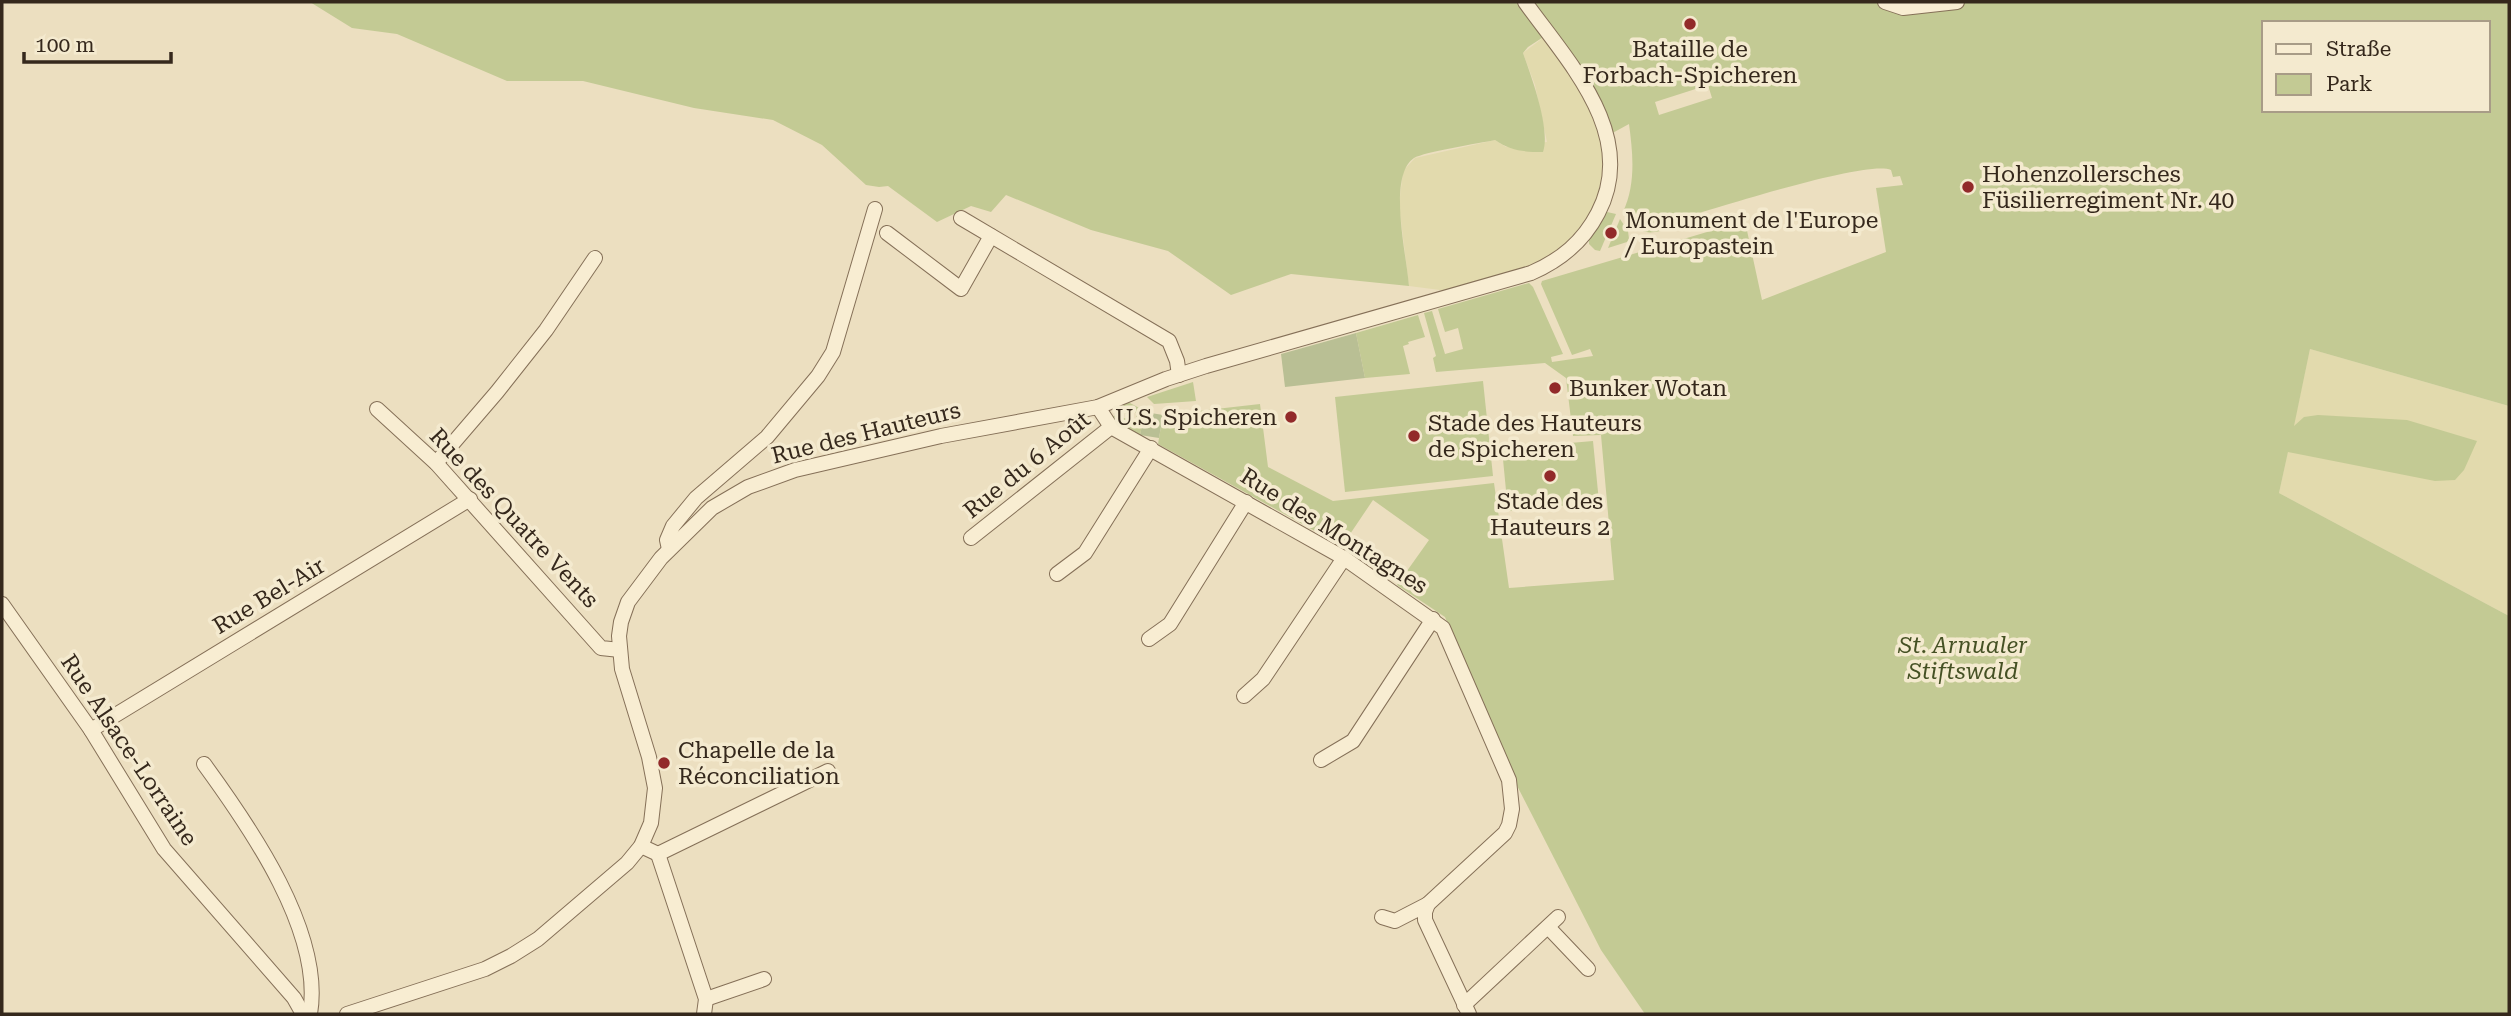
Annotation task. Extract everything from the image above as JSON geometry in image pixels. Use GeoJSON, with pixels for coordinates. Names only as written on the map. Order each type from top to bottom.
{"type":"FeatureCollection","features":[{"type":"Feature","properties":{"kind":"street","name":"Rue des Hauteurs"},"geometry":{"type":"LineString","coordinates":[[347,1014],[485,969],[511,956],[538,939],[627,863],[641,846],[650,823],[654,788],[649,757],[622,669],[621,622],[628,602],[669,550],[712,508],[748,487],[795,470],[941,436],[1098,407],[1172,377],[1531,273],[1558,260],[1573,248],[1592,224],[1604,201],[1611,167],[1608,136],[1592,99],[1525,2]]}},
{"type":"Feature","properties":{"kind":"street"},"geometry":{"type":"LineString","coordinates":[[1885,2],[1903,8],[1957,2]]}},
{"type":"Feature","properties":{"kind":"street"},"geometry":{"type":"LineString","coordinates":[[669,550],[667,540],[673,526],[696,498],[767,437],[818,376],[833,352],[875,209]]}},
{"type":"Feature","properties":{"kind":"street"},"geometry":{"type":"LineString","coordinates":[[961,218],[1169,341],[1177,361],[1172,377]]}},
{"type":"Feature","properties":{"kind":"street"},"geometry":{"type":"LineString","coordinates":[[887,233],[961,289],[990,236]]}},
{"type":"Feature","properties":{"kind":"street"},"geometry":{"type":"LineString","coordinates":[[436,463],[546,330],[595,258]]}},
{"type":"Feature","properties":{"kind":"street","name":"Rue des Montagnes"},"geometry":{"type":"LineString","coordinates":[[1098,407],[1111,427],[1344,558],[1443,628],[1509,780],[1512,809],[1505,833],[1428,904]]}},
{"type":"Feature","properties":{"kind":"street","name":"Rue des Quatre Vents"},"geometry":{"type":"LineString","coordinates":[[377,409],[436,463],[470,499],[601,648],[620,650]]}},
{"type":"Feature","properties":{"kind":"street","name":"Rue du 6 Août"},"geometry":{"type":"LineString","coordinates":[[971,538],[1111,427]]}},
{"type":"Feature","properties":{"kind":"street"},"geometry":{"type":"LineString","coordinates":[[1057,574],[1085,553],[1150,448]]}},
{"type":"Feature","properties":{"kind":"street","name":"Rue Bel-Air"},"geometry":{"type":"LineString","coordinates":[[91,730],[470,499]]}},
{"type":"Feature","properties":{"kind":"street"},"geometry":{"type":"LineString","coordinates":[[1149,639],[1170,624],[1246,502]]}},
{"type":"Feature","properties":{"kind":"street"},"geometry":{"type":"LineString","coordinates":[[1244,696],[1263,679],[1344,558]]}},
{"type":"Feature","properties":{"kind":"street","name":"Rue Alsace-Lorraine"},"geometry":{"type":"LineString","coordinates":[[2,604],[91,730],[164,849],[294,998],[303,1014]]}},
{"type":"Feature","properties":{"kind":"street"},"geometry":{"type":"LineString","coordinates":[[1321,760],[1353,741],[1433,620]]}},
{"type":"Feature","properties":{"kind":"street"},"geometry":{"type":"LineString","coordinates":[[204,764],[239,811],[269,863],[295,917],[313,978],[310,1014]]}},
{"type":"Feature","properties":{"kind":"street"},"geometry":{"type":"LineString","coordinates":[[658,854],[828,771]]}},
{"type":"Feature","properties":{"kind":"street"},"geometry":{"type":"LineString","coordinates":[[641,846],[658,854],[706,999],[704,1014]]}},
{"type":"Feature","properties":{"kind":"street"},"geometry":{"type":"LineString","coordinates":[[1382,917],[1395,920],[1428,904]]}},
{"type":"Feature","properties":{"kind":"street"},"geometry":{"type":"LineString","coordinates":[[1428,904],[1424,912],[1425,920],[1467,1010],[1553,922],[1588,969]]}},
{"type":"Feature","properties":{"kind":"street"},"geometry":{"type":"LineString","coordinates":[[706,999],[764,979]]}},
{"type":"Feature","properties":{"kind":"shaded area"},"geometry":{"type":"Polygon","coordinates":[[[1548,34],[1607,136],[1604,201],[1558,260],[1463,293],[1409,286],[1399,205],[1403,171],[1415,158],[1495,140],[1506,147],[1547,142],[1535,85],[1523,53],[1548,34]]]}},
{"type":"Feature","properties":{"kind":"shaded area"},"geometry":{"type":"Polygon","coordinates":[[[2310,349],[2509,406],[2509,616],[2279,493],[2310,349]]]}},
{"type":"Feature","properties":{"kind":"green space","name":"St. Arnualer Stiftswald"},"geometry":{"type":"Polygon","coordinates":[[[310,2],[2509,2],[2509,406],[2310,349],[2294,426],[2304,417],[2318,415],[2407,420],[2477,441],[2464,470],[2455,480],[2435,481],[2288,452],[2279,493],[2509,616],[2509,1014],[1645,1014],[1601,950],[1508,768],[1445,617],[1397,585],[1429,540],[1373,500],[1342,546],[1158,444],[1163,415],[1260,404],[1268,467],[1333,501],[1494,483],[1509,588],[1614,580],[1601,435],[1573,436],[1566,378],[1545,363],[1436,372],[1433,358],[1436,356],[1424,313],[1432,311],[1445,354],[1463,349],[1458,328],[1445,332],[1438,309],[1529,283],[1563,354],[1551,357],[1552,362],[1593,356],[1590,349],[1572,355],[1542,281],[1734,224],[1735,229],[1746,226],[1762,300],[1886,252],[1876,188],[1903,185],[1900,176],[1893,177],[1891,170],[1852,172],[1821,179],[1673,221],[1675,227],[1658,232],[1645,232],[1635,226],[1623,212],[1632,180],[1629,124],[1607,136],[1548,34],[1523,53],[1542,117],[1545,142],[1543,152],[1518,150],[1495,140],[1420,156],[1414,158],[1406,167],[1400,199],[1409,286],[1291,274],[1231,295],[1168,251],[1091,230],[1006,195],[991,212],[971,206],[937,222],[888,186],[866,185],[822,145],[773,120],[694,108],[583,81],[507,81],[397,34],[352,28],[310,2]],[[1708,85],[1655,102],[1659,115],[1712,98],[1708,85]]]}},
{"type":"Feature","properties":{"kind":"green space"},"geometry":{"type":"Polygon","coordinates":[[[1607,212],[1616,214],[1600,251],[1595,250],[1589,244],[1589,239],[1607,212]]]}},
{"type":"Feature","properties":{"kind":"green space"},"geometry":{"type":"Polygon","coordinates":[[[1620,219],[1628,231],[1629,239],[1608,248],[1620,219]]]}},
{"type":"Feature","properties":{"kind":"green space"},"geometry":{"type":"Polygon","coordinates":[[[1418,315],[1425,337],[1403,346],[1410,374],[1365,378],[1356,333],[1418,315]]]}},
{"type":"Feature","properties":{"kind":"green space"},"geometry":{"type":"Polygon","coordinates":[[[1356,333],[1365,378],[1285,387],[1281,354],[1356,333]]]}},
{"type":"Feature","properties":{"kind":"green space","name":"Stade des Hauteurs de Spicheren"},"geometry":{"type":"Polygon","coordinates":[[[1483,381],[1493,476],[1345,492],[1335,397],[1483,381]]]}},
{"type":"Feature","properties":{"kind":"green space"},"geometry":{"type":"Polygon","coordinates":[[[1193,382],[1196,401],[1154,404],[1147,397],[1193,382]]]}},
{"type":"Feature","properties":{"kind":"green space"},"geometry":{"type":"Polygon","coordinates":[[[1128,402],[1147,412],[1140,435],[1110,418],[1116,415],[1135,422],[1137,413],[1129,411],[1128,414],[1113,410],[1128,402]]]}},
{"type":"Feature","properties":{"kind":"green space"},"geometry":{"type":"Polygon","coordinates":[[[1145,412],[1163,415],[1159,438],[1140,435],[1145,412]]]}},
{"type":"Feature","properties":{"kind":"green space","name":"Stade des Hauteurs 2"},"geometry":{"type":"Polygon","coordinates":[[[1593,441],[1599,502],[1508,511],[1502,449],[1593,441]]]}},
{"type":"Feature","properties":{"kind":"place","name":"Bataille de Forbach-Spicheren"},"geometry":{"type":"Point","coordinates":[1690,24]}},
{"type":"Feature","properties":{"kind":"place","name":"Hohenzollersches Füsilierregiment Nr. 40"},"geometry":{"type":"Point","coordinates":[1968,187]}},
{"type":"Feature","properties":{"kind":"place","name":"Monument de l'Europe / Europastein"},"geometry":{"type":"Point","coordinates":[1611,233]}},
{"type":"Feature","properties":{"kind":"place","name":"Bunker Wotan"},"geometry":{"type":"Point","coordinates":[1555,388]}},
{"type":"Feature","properties":{"kind":"place","name":"U.S. Spicheren"},"geometry":{"type":"Point","coordinates":[1291,417]}},
{"type":"Feature","properties":{"kind":"place","name":"Stade des Hauteurs de Spicheren"},"geometry":{"type":"Point","coordinates":[1414,436]}},
{"type":"Feature","properties":{"kind":"place","name":"Stade des Hauteurs 2"},"geometry":{"type":"Point","coordinates":[1550,476]}},
{"type":"Feature","properties":{"kind":"place","name":"Chapelle de la Réconciliation"},"geometry":{"type":"Point","coordinates":[664,763]}}]}
